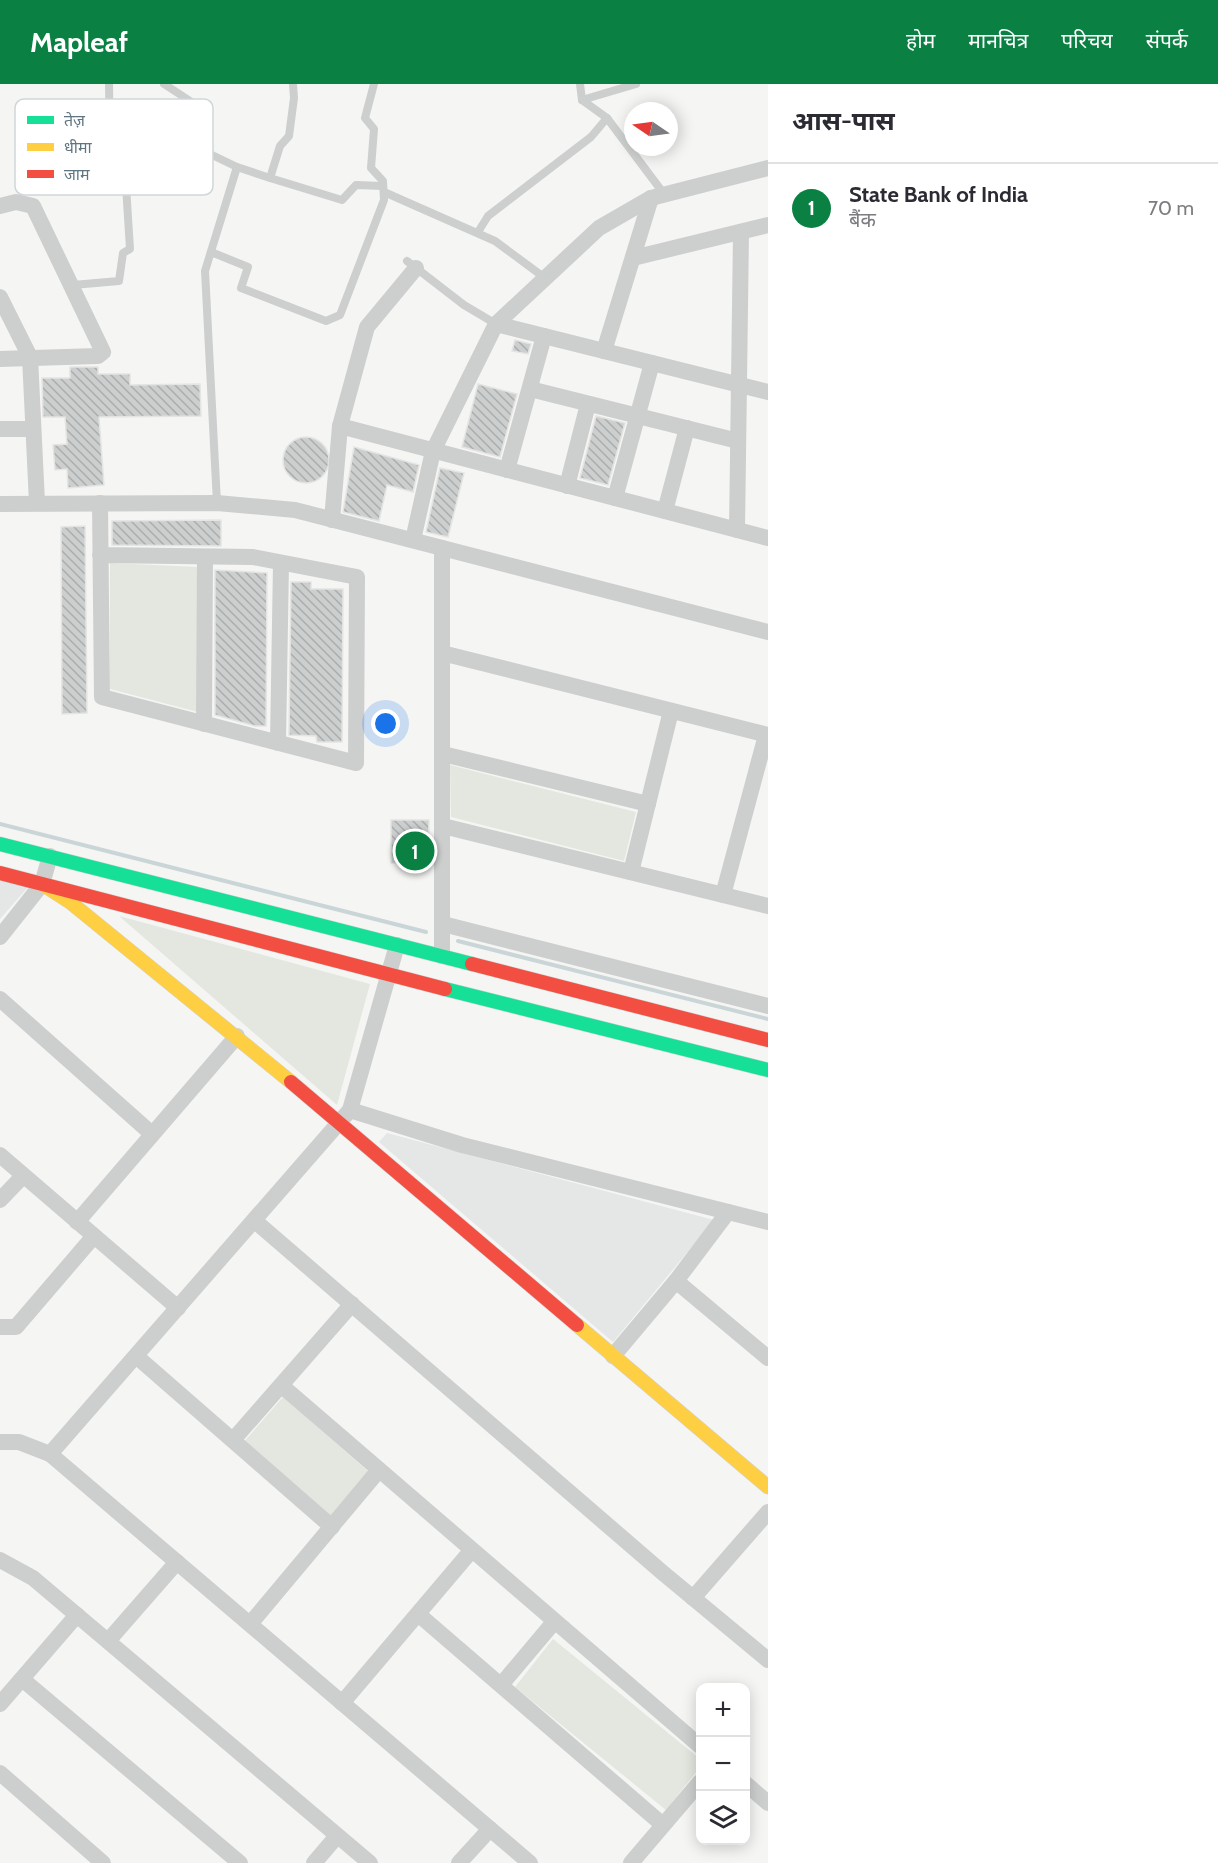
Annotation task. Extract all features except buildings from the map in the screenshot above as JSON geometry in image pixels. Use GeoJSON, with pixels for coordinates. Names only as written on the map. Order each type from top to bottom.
{"type":"FeatureCollection","features":[{"type":"Feature","properties":{"kind":"street"},"geometry":{"type":"LineString","coordinates":[[413,540],[433,451],[496,324],[599,228],[658,196],[768,168]]}},
{"type":"Feature","properties":{"kind":"street"},"geometry":{"type":"LineString","coordinates":[[604,351],[633,258],[658,196]]}},
{"type":"Feature","properties":{"kind":"street"},"geometry":{"type":"LineString","coordinates":[[0,206],[16,202],[33,207],[73,285],[103,352],[98,356],[0,359]]}},
{"type":"Feature","properties":{"kind":"street"},"geometry":{"type":"LineString","coordinates":[[633,258],[768,225]]}},
{"type":"Feature","properties":{"kind":"street"},"geometry":{"type":"LineString","coordinates":[[737,530],[741,232]]}},
{"type":"Feature","properties":{"kind":"street"},"geometry":{"type":"LineString","coordinates":[[332,520],[340,426],[367,327],[411,265]]}},
{"type":"Feature","properties":{"kind":"street"},"geometry":{"type":"LineString","coordinates":[[0,297],[30,357],[37,503]]}},
{"type":"Feature","properties":{"kind":"street"},"geometry":{"type":"LineString","coordinates":[[496,324],[768,392]]}},
{"type":"Feature","properties":{"kind":"street"},"geometry":{"type":"LineString","coordinates":[[507,470],[544,336]]}},
{"type":"Feature","properties":{"kind":"street"},"geometry":{"type":"LineString","coordinates":[[615,498],[652,363]]}},
{"type":"Feature","properties":{"kind":"street"},"geometry":{"type":"LineString","coordinates":[[530,389],[738,441]]}},
{"type":"Feature","properties":{"kind":"street"},"geometry":{"type":"LineString","coordinates":[[567,486],[588,404]]}},
{"type":"Feature","properties":{"kind":"street"},"geometry":{"type":"LineString","coordinates":[[340,426],[768,538]]}},
{"type":"Feature","properties":{"kind":"street"},"geometry":{"type":"LineString","coordinates":[[665,511],[687,428]]}},
{"type":"Feature","properties":{"kind":"street"},"geometry":{"type":"LineString","coordinates":[[0,429],[33,429]]}},
{"type":"Feature","properties":{"kind":"street"},"geometry":{"type":"LineString","coordinates":[[100,503],[100,555],[102,697],[356,763],[357,577],[253,557],[100,555]]}},
{"type":"Feature","properties":{"kind":"street"},"geometry":{"type":"LineString","coordinates":[[0,504],[217,503],[295,510],[768,632]]}},
{"type":"Feature","properties":{"kind":"street"},"geometry":{"type":"LineString","coordinates":[[442,548],[442,957]]}},
{"type":"Feature","properties":{"kind":"street"},"geometry":{"type":"LineString","coordinates":[[204,724],[206,557]]}},
{"type":"Feature","properties":{"kind":"street"},"geometry":{"type":"LineString","coordinates":[[278,743],[282,563]]}},
{"type":"Feature","properties":{"kind":"street"},"geometry":{"type":"LineString","coordinates":[[442,653],[767,735],[723,896]]}},
{"type":"Feature","properties":{"kind":"street"},"geometry":{"type":"LineString","coordinates":[[630,872],[671,711]]}},
{"type":"Feature","properties":{"kind":"street"},"geometry":{"type":"LineString","coordinates":[[443,754],[648,804]]}},
{"type":"Feature","properties":{"kind":"street"},"geometry":{"type":"LineString","coordinates":[[443,826],[768,906]]}},
{"type":"Feature","properties":{"kind":"street"},"geometry":{"type":"LineString","coordinates":[[0,844],[768,1040]]}},
{"type":"Feature","properties":{"kind":"street"},"geometry":{"type":"LineString","coordinates":[[0,937],[42,884],[50,856]]}},
{"type":"Feature","properties":{"kind":"street"},"geometry":{"type":"LineString","coordinates":[[0,873],[390,975],[768,1070]]}},
{"type":"Feature","properties":{"kind":"street"},"geometry":{"type":"LineString","coordinates":[[42,884],[70,902],[237,1036],[768,1487]]}},
{"type":"Feature","properties":{"kind":"street"},"geometry":{"type":"LineString","coordinates":[[443,924],[768,1006]]}},
{"type":"Feature","properties":{"kind":"street"},"geometry":{"type":"LineString","coordinates":[[50,1454],[350,1110],[397,945]]}},
{"type":"Feature","properties":{"kind":"street"},"geometry":{"type":"LineString","coordinates":[[0,999],[152,1134]]}},
{"type":"Feature","properties":{"kind":"street"},"geometry":{"type":"LineString","coordinates":[[77,1222],[237,1036]]}},
{"type":"Feature","properties":{"kind":"street"},"geometry":{"type":"LineString","coordinates":[[350,1110],[462,1145],[768,1222]]}},
{"type":"Feature","properties":{"kind":"street"},"geometry":{"type":"LineString","coordinates":[[0,1155],[178,1308]]}},
{"type":"Feature","properties":{"kind":"street"},"geometry":{"type":"LineString","coordinates":[[0,1200],[23,1176]]}},
{"type":"Feature","properties":{"kind":"street"},"geometry":{"type":"LineString","coordinates":[[613,1356],[676,1281],[728,1212]]}},
{"type":"Feature","properties":{"kind":"street"},"geometry":{"type":"LineString","coordinates":[[255,1221],[768,1660]]}},
{"type":"Feature","properties":{"kind":"street"},"geometry":{"type":"LineString","coordinates":[[0,1328],[16,1327],[94,1236]]}},
{"type":"Feature","properties":{"kind":"street"},"geometry":{"type":"LineString","coordinates":[[676,1281],[768,1358]]}},
{"type":"Feature","properties":{"kind":"street"},"geometry":{"type":"LineString","coordinates":[[232,1440],[352,1304]]}},
{"type":"Feature","properties":{"kind":"street"},"geometry":{"type":"LineString","coordinates":[[136,1356],[332,1527]]}},
{"type":"Feature","properties":{"kind":"street"},"geometry":{"type":"LineString","coordinates":[[282,1386],[696,1743]]}},
{"type":"Feature","properties":{"kind":"street"},"geometry":{"type":"LineString","coordinates":[[0,1442],[19,1442],[50,1454],[530,1863]]}},
{"type":"Feature","properties":{"kind":"street"},"geometry":{"type":"LineString","coordinates":[[250,1624],[379,1470]]}},
{"type":"Feature","properties":{"kind":"street"},"geometry":{"type":"LineString","coordinates":[[693,1598],[768,1512]]}},
{"type":"Feature","properties":{"kind":"street"},"geometry":{"type":"LineString","coordinates":[[342,1703],[471,1551]]}},
{"type":"Feature","properties":{"kind":"street"},"geometry":{"type":"LineString","coordinates":[[0,1560],[33,1578],[369,1863]]}},
{"type":"Feature","properties":{"kind":"street"},"geometry":{"type":"LineString","coordinates":[[108,1641],[177,1562]]}},
{"type":"Feature","properties":{"kind":"street"},"geometry":{"type":"LineString","coordinates":[[418,1614],[663,1825]]}},
{"type":"Feature","properties":{"kind":"street"},"geometry":{"type":"LineString","coordinates":[[0,1704],[77,1615]]}},
{"type":"Feature","properties":{"kind":"street"},"geometry":{"type":"LineString","coordinates":[[501,1685],[554,1622]]}},
{"type":"Feature","properties":{"kind":"street"},"geometry":{"type":"LineString","coordinates":[[22,1679],[240,1863]]}},
{"type":"Feature","properties":{"kind":"street"},"geometry":{"type":"LineString","coordinates":[[0,1773],[104,1863]]}},
{"type":"Feature","properties":{"kind":"street"},"geometry":{"type":"LineString","coordinates":[[631,1863],[696,1787]]}},
{"type":"Feature","properties":{"kind":"street"},"geometry":{"type":"LineString","coordinates":[[750,1787],[768,1803]]}},
{"type":"Feature","properties":{"kind":"street"},"geometry":{"type":"LineString","coordinates":[[459,1863],[490,1829]]}},
{"type":"Feature","properties":{"kind":"street"},"geometry":{"type":"LineString","coordinates":[[314,1863],[338,1836]]}},
{"type":"Feature","properties":{"kind":"lane"},"geometry":{"type":"LineString","coordinates":[[109,84],[109,99]]}},
{"type":"Feature","properties":{"kind":"lane"},"geometry":{"type":"LineString","coordinates":[[164,84],[187,99]]}},
{"type":"Feature","properties":{"kind":"lane"},"geometry":{"type":"LineString","coordinates":[[270,178],[280,146],[289,136],[294,98],[292,84]]}},
{"type":"Feature","properties":{"kind":"lane"},"geometry":{"type":"LineString","coordinates":[[211,252],[248,267],[242,288],[326,321],[340,315],[384,200],[383,181],[371,168],[374,129],[366,118],[374,84]]}},
{"type":"Feature","properties":{"kind":"lane"},"geometry":{"type":"LineString","coordinates":[[580,84],[582,100],[608,118],[658,196]]}},
{"type":"Feature","properties":{"kind":"lane"},"geometry":{"type":"LineString","coordinates":[[582,100],[636,84]]}},
{"type":"Feature","properties":{"kind":"lane"},"geometry":{"type":"LineString","coordinates":[[478,232],[488,216],[591,137],[608,118]]}},
{"type":"Feature","properties":{"kind":"lane"},"geometry":{"type":"LineString","coordinates":[[213,155],[237,167],[342,200],[356,185],[383,189],[510,249],[546,278]]}},
{"type":"Feature","properties":{"kind":"lane"},"geometry":{"type":"LineString","coordinates":[[217,503],[213,383],[205,272],[237,167]]}},
{"type":"Feature","properties":{"kind":"lane"},"geometry":{"type":"LineString","coordinates":[[73,285],[119,281],[123,253],[130,249],[126,195]]}},
{"type":"Feature","properties":{"kind":"lane"},"geometry":{"type":"LineString","coordinates":[[411,265],[464,305],[496,324]]}},
{"type":"Feature","properties":{"kind":"shaded area"},"geometry":{"type":"Polygon","coordinates":[[[110,563],[198,567],[198,712],[110,689],[110,563]]]}},
{"type":"Feature","properties":{"kind":"shaded area"},"geometry":{"type":"Polygon","coordinates":[[[450,765],[636,812],[624,861],[451,817],[450,765]]]}},
{"type":"Feature","properties":{"kind":"shaded area"},"geometry":{"type":"Polygon","coordinates":[[[0,880],[28,887],[0,919],[0,880]]]}},
{"type":"Feature","properties":{"kind":"shaded area"},"geometry":{"type":"Polygon","coordinates":[[[119,916],[370,984],[337,1105],[119,916]]]}},
{"type":"Feature","properties":{"kind":"shaded area"},"geometry":{"type":"Polygon","coordinates":[[[387,1133],[714,1220],[613,1342],[379,1142],[387,1133]]]}},
{"type":"Feature","properties":{"kind":"shaded area"},"geometry":{"type":"Polygon","coordinates":[[[283,1397],[370,1473],[330,1519],[243,1443],[283,1397]]]}},
{"type":"Feature","properties":{"kind":"shaded area"},"geometry":{"type":"Polygon","coordinates":[[[553,1639],[696,1756],[696,1772],[666,1810],[515,1687],[553,1639]]]}},
{"type":"Feature","properties":{"kind":"waterway"},"geometry":{"type":"LineString","coordinates":[[0,824],[426,932]]}},
{"type":"Feature","properties":{"kind":"waterway"},"geometry":{"type":"LineString","coordinates":[[458,941],[768,1019]]}},
{"type":"Feature","properties":{"kind":"traffic: fast"},"geometry":{"type":"LineString","coordinates":[[0,844],[472,964]]}},
{"type":"Feature","properties":{"kind":"traffic: fast"},"geometry":{"type":"LineString","coordinates":[[445,989],[768,1070]]}},
{"type":"Feature","properties":{"kind":"traffic: slow"},"geometry":{"type":"LineString","coordinates":[[42,884],[70,902],[291,1082]]}},
{"type":"Feature","properties":{"kind":"traffic: slow"},"geometry":{"type":"LineString","coordinates":[[577,1325],[768,1487]]}},
{"type":"Feature","properties":{"kind":"traffic: jam"},"geometry":{"type":"LineString","coordinates":[[0,873],[445,989]]}},
{"type":"Feature","properties":{"kind":"traffic: jam"},"geometry":{"type":"LineString","coordinates":[[472,964],[768,1040]]}},
{"type":"Feature","properties":{"kind":"traffic: jam"},"geometry":{"type":"LineString","coordinates":[[291,1082],[577,1325]]}},
{"type":"Feature","properties":{"kind":"place","name":"State Bank of India"},"geometry":{"type":"Point","coordinates":[415,851]}}]}
